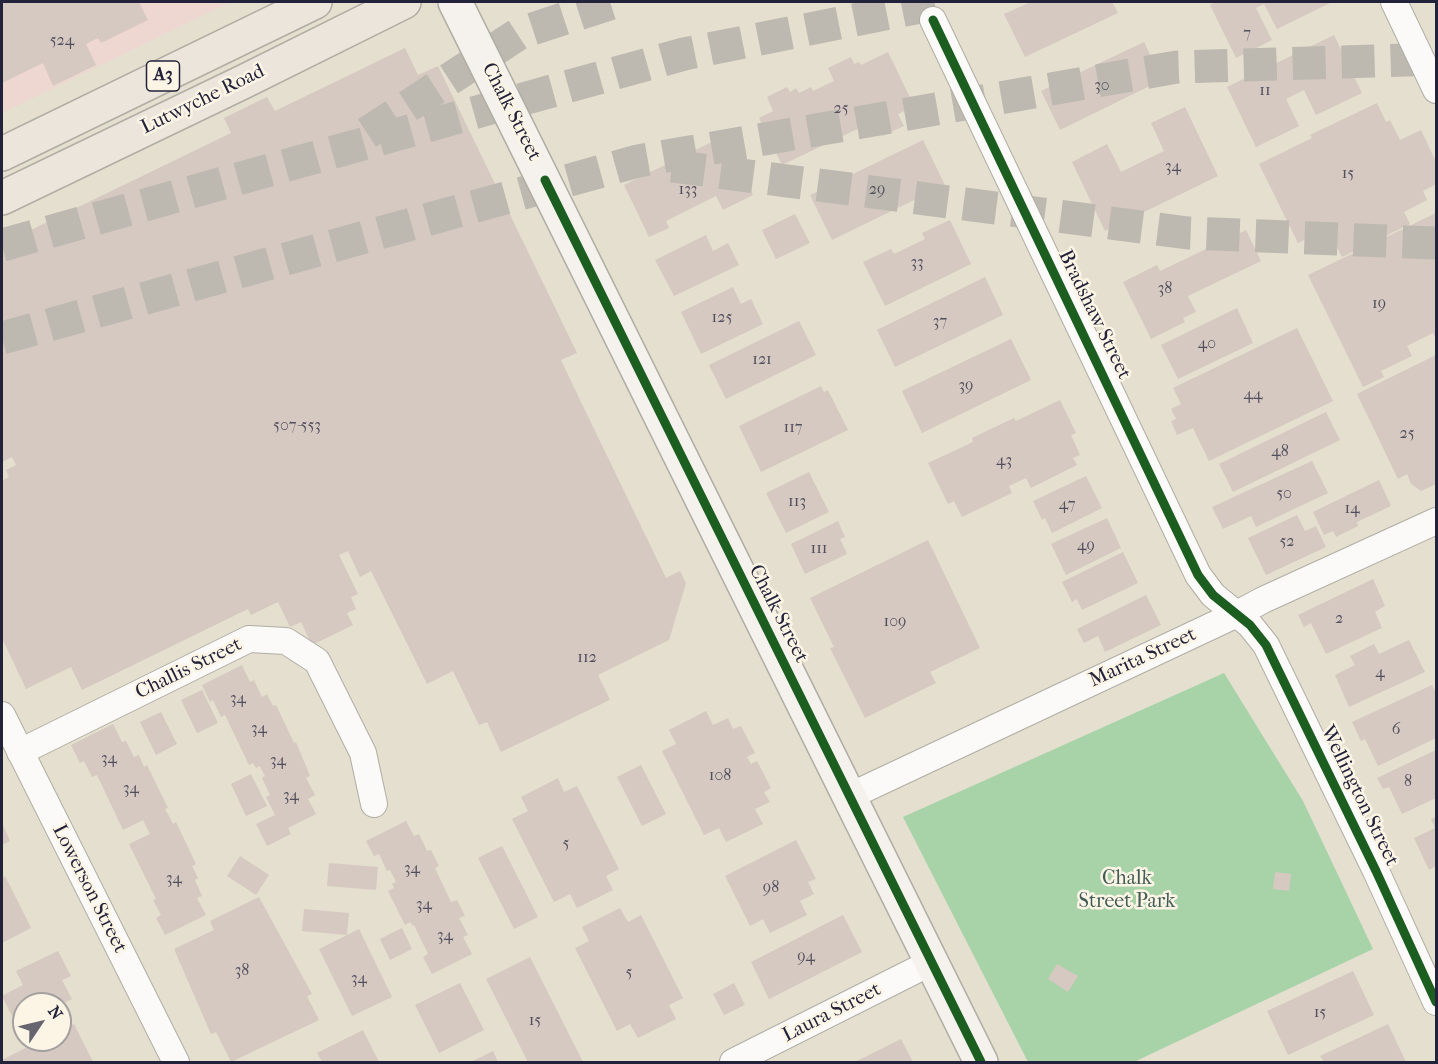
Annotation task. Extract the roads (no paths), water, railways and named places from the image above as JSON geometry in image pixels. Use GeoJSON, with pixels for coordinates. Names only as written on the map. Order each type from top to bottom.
{"type":"FeatureCollection","features":[{"type":"Feature","properties":{"kind":"highway","name":"Lutwyche Road"},"geometry":{"type":"LineString","coordinates":[[2,154],[286,10],[315,2]]}},
{"type":"Feature","properties":{"kind":"highway","name":"Lutwyche Road"},"geometry":{"type":"LineString","coordinates":[[2,198],[404,2]]}},
{"type":"Feature","properties":{"kind":"street","name":"Chalk Street"},"geometry":{"type":"LineString","coordinates":[[454,2],[981,1062]]}},
{"type":"Feature","properties":{"kind":"street"},"geometry":{"type":"LineString","coordinates":[[1394,2],[1437,90]]}},
{"type":"Feature","properties":{"kind":"street","name":"Bradshaw Street"},"geometry":{"type":"LineString","coordinates":[[933,20],[1198,575],[1214,595],[1237,614]]}},
{"type":"Feature","properties":{"kind":"street","name":"Marita Street"},"geometry":{"type":"LineString","coordinates":[[850,796],[1263,600],[1437,521]]}},
{"type":"Feature","properties":{"kind":"street","name":"Wellington Street"},"geometry":{"type":"LineString","coordinates":[[1237,614],[1250,625],[1266,645],[1437,1002]]}},
{"type":"Feature","properties":{"kind":"street","name":"Challis Street"},"geometry":{"type":"LineString","coordinates":[[20,752],[249,639],[286,641],[317,661],[363,753],[374,804]]}},
{"type":"Feature","properties":{"kind":"street","name":"Lowerson Street"},"geometry":{"type":"LineString","coordinates":[[2,715],[176,1062]]}},
{"type":"Feature","properties":{"kind":"street","name":"Laura Street"},"geometry":{"type":"LineString","coordinates":[[733,1062],[932,962]]}},
{"type":"Feature","properties":{"kind":"tunnel"},"geometry":{"type":"LineString","coordinates":[[367,133],[520,33],[615,2]]}},
{"type":"Feature","properties":{"kind":"tunnel"},"geometry":{"type":"LineString","coordinates":[[2,245],[684,54],[945,2]]}},
{"type":"Feature","properties":{"kind":"tunnel"},"geometry":{"type":"LineString","coordinates":[[2,338],[638,161],[1177,67],[1436,59]]}},
{"type":"Feature","properties":{"kind":"tunnel"},"geometry":{"type":"LineString","coordinates":[[672,166],[1188,233],[1436,243]]}},
{"type":"Feature","properties":{"kind":"park label","name":"Chalk Street Park"},"geometry":{"type":"Point","coordinates":[1127,890]}}]}
